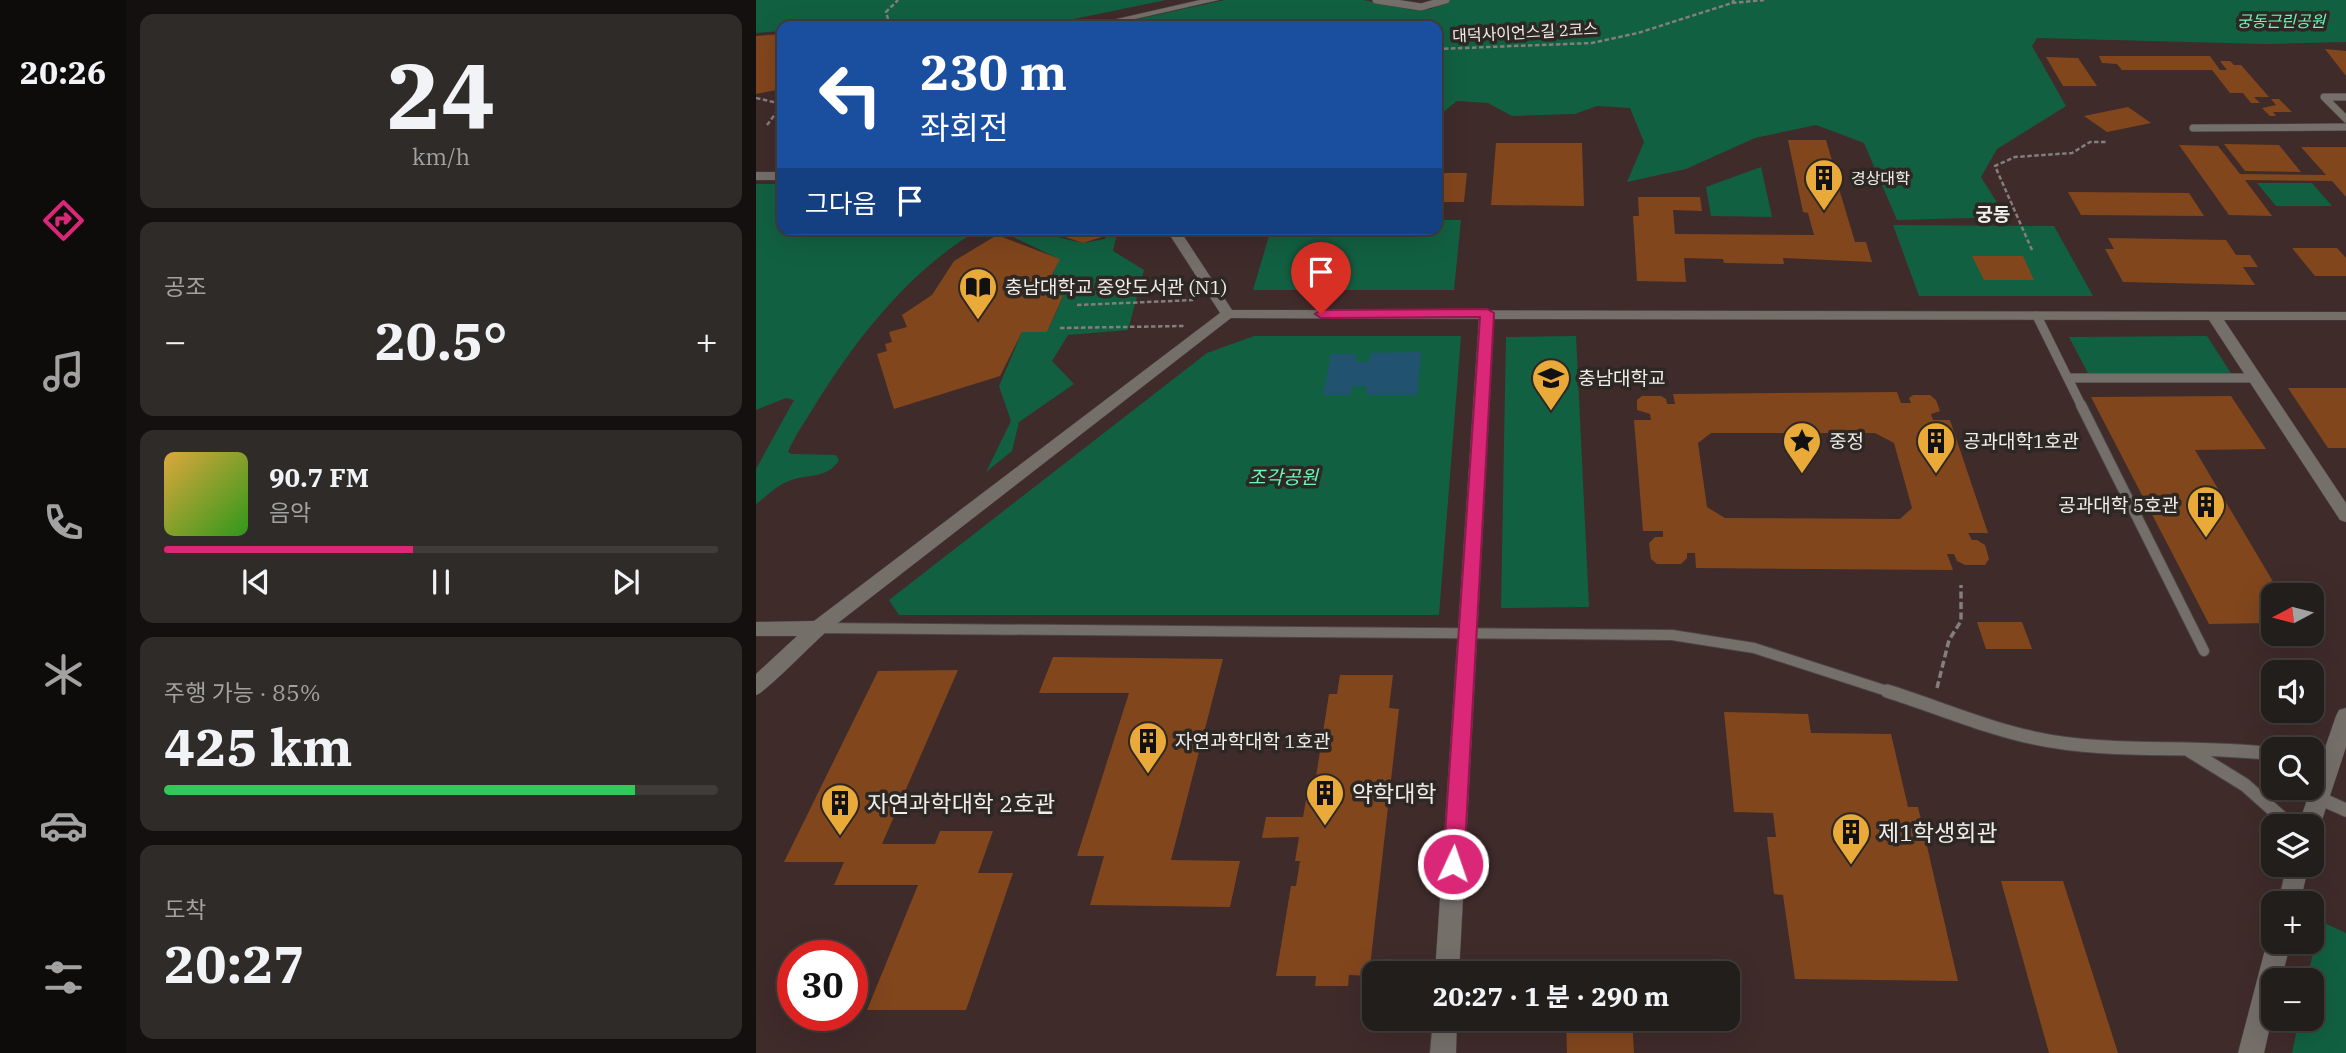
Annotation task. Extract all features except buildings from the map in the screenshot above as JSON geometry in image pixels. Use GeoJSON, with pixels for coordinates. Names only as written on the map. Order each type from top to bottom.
{"type":"FeatureCollection","features":[{"type":"Feature","properties":{"kind":"street"},"geometry":{"type":"LineString","coordinates":[[1115,21],[1214,0]]}},
{"type":"Feature","properties":{"kind":"street"},"geometry":{"type":"LineString","coordinates":[[756,176],[777,176]]}},
{"type":"Feature","properties":{"kind":"street"},"geometry":{"type":"LineString","coordinates":[[1176,235],[1228,314]]}},
{"type":"Feature","properties":{"kind":"street"},"geometry":{"type":"LineString","coordinates":[[1448,961],[1487,313]]}},
{"type":"Feature","properties":{"kind":"street"},"geometry":{"type":"LineString","coordinates":[[756,687],[818,628],[1228,314],[2346,316]]}},
{"type":"Feature","properties":{"kind":"street"},"geometry":{"type":"LineString","coordinates":[[2213,316],[2346,516]]}},
{"type":"Feature","properties":{"kind":"street"},"geometry":{"type":"LineString","coordinates":[[756,629],[818,628]]}},
{"type":"Feature","properties":{"kind":"street"},"geometry":{"type":"LineString","coordinates":[[2324,758],[2346,716]]}},
{"type":"Feature","properties":{"kind":"street"},"geometry":{"type":"LineString","coordinates":[[2251,1053],[2276,954]]}},
{"type":"Feature","properties":{"kind":"street"},"geometry":{"type":"LineString","coordinates":[[1443,1053],[1444,1031]]}},
{"type":"Feature","properties":{"kind":"lane"},"geometry":{"type":"LineString","coordinates":[[1376,0],[1421,7],[1441,4],[1446,0]]}},
{"type":"Feature","properties":{"kind":"lane"},"geometry":{"type":"LineString","coordinates":[[2346,97],[2324,97],[2346,119]]}},
{"type":"Feature","properties":{"kind":"lane"},"geometry":{"type":"LineString","coordinates":[[2193,128],[2346,127]]}},
{"type":"Feature","properties":{"kind":"lane"},"geometry":{"type":"LineString","coordinates":[[2037,316],[2204,651]]}},
{"type":"Feature","properties":{"kind":"lane"},"geometry":{"type":"LineString","coordinates":[[2068,378],[2254,378]]}},
{"type":"Feature","properties":{"kind":"lane"},"geometry":{"type":"LineString","coordinates":[[818,628],[1659,634],[1728,642],[2033,738],[2076,745],[2233,749],[2261,752]]}},
{"type":"Feature","properties":{"kind":"lane"},"geometry":{"type":"LineString","coordinates":[[2188,749],[2245,785],[2278,814]]}},
{"type":"Feature","properties":{"kind":"lane"},"geometry":{"type":"LineString","coordinates":[[2324,800],[2346,810]]}},
{"type":"Feature","properties":{"kind":"path"},"geometry":{"type":"LineString","coordinates":[[889,21],[886,12],[898,0]]}},
{"type":"Feature","properties":{"kind":"path","name":"대덕사이언스길 2코스"},"geometry":{"type":"LineString","coordinates":[[1442,49],[1592,43],[1638,33],[1733,2],[1764,0]]}},
{"type":"Feature","properties":{"kind":"path"},"geometry":{"type":"LineString","coordinates":[[756,98],[777,103]]}},
{"type":"Feature","properties":{"kind":"path"},"geometry":{"type":"LineString","coordinates":[[767,125],[777,111]]}},
{"type":"Feature","properties":{"kind":"path"},"geometry":{"type":"LineString","coordinates":[[2032,250],[1995,166],[2015,157],[2072,153],[2090,142],[2108,142]]}},
{"type":"Feature","properties":{"kind":"path"},"geometry":{"type":"LineString","coordinates":[[1077,305],[1195,300]]}},
{"type":"Feature","properties":{"kind":"path"},"geometry":{"type":"LineString","coordinates":[[1060,328],[1186,326]]}},
{"type":"Feature","properties":{"kind":"path"},"geometry":{"type":"LineString","coordinates":[[1937,688],[1950,640],[1961,621],[1961,585]]}},
{"type":"Feature","properties":{"kind":"shaded area","name":"충남대학교"},"geometry":{"type":"Polygon","coordinates":[[[1166,0],[2170,0],[2311,41],[2346,42],[2346,1053],[756,1053],[756,33],[777,31],[777,235],[1442,235],[1442,21],[1065,21],[1166,0]]]}},
{"type":"Feature","properties":{"kind":"green space"},"geometry":{"type":"Polygon","coordinates":[[[756,0],[1166,0],[1065,21],[777,21],[777,31],[756,33],[756,0]]]}},
{"type":"Feature","properties":{"kind":"green space","name":"궁동근린공원"},"geometry":{"type":"Polygon","coordinates":[[[1225,0],[1363,0],[1414,10],[1431,9],[1450,0],[2346,0],[2346,42],[2265,44],[2037,38],[2032,46],[2066,106],[1997,149],[1981,177],[2006,217],[1897,220],[1864,143],[1816,125],[1755,138],[1686,169],[1627,182],[1644,142],[1630,108],[1597,106],[1575,114],[1512,116],[1488,103],[1457,101],[1442,113],[1442,21],[1129,21],[1225,0]]]}},
{"type":"Feature","properties":{"kind":"green space"},"geometry":{"type":"Polygon","coordinates":[[[1761,167],[1772,217],[1711,216],[1706,187],[1761,167]]]}},
{"type":"Feature","properties":{"kind":"green space"},"geometry":{"type":"Polygon","coordinates":[[[2257,183],[2312,183],[2332,206],[2276,206],[2257,183]]]}},
{"type":"Feature","properties":{"kind":"green space"},"geometry":{"type":"Polygon","coordinates":[[[756,184],[777,184],[777,235],[971,235],[907,286],[865,333],[799,430],[788,452],[836,455],[839,460],[829,471],[785,483],[756,504],[756,469],[794,400],[786,398],[756,410],[756,184]]]}},
{"type":"Feature","properties":{"kind":"green space"},"geometry":{"type":"Polygon","coordinates":[[[1442,220],[1461,220],[1454,290],[1253,290],[1269,235],[1442,235],[1442,220]]]}},
{"type":"Feature","properties":{"kind":"green space"},"geometry":{"type":"Polygon","coordinates":[[[1893,225],[2054,226],[2093,296],[1919,296],[1893,225]]]}},
{"type":"Feature","properties":{"kind":"green space"},"geometry":{"type":"Polygon","coordinates":[[[1009,235],[1048,235],[1083,243],[1105,239],[1107,235],[1117,235],[1113,251],[1144,270],[1128,330],[1068,335],[1052,361],[1074,384],[1019,422],[1012,451],[986,472],[1011,421],[999,386],[1022,332],[1047,332],[1063,297],[1044,296],[1059,259],[1009,235]]]}},
{"type":"Feature","properties":{"kind":"green space","name":"조각공원"},"geometry":{"type":"Polygon","coordinates":[[[1254,336],[1461,336],[1439,615],[899,615],[889,600],[1207,353],[1254,336]]]}},
{"type":"Feature","properties":{"kind":"green space"},"geometry":{"type":"Polygon","coordinates":[[[1576,336],[1589,607],[1501,608],[1506,337],[1576,336]]]}},
{"type":"Feature","properties":{"kind":"green space"},"geometry":{"type":"Polygon","coordinates":[[[2207,336],[2236,381],[2092,381],[2069,337],[2207,336]]]}},
{"type":"Feature","properties":{"kind":"green space"},"geometry":{"type":"Polygon","coordinates":[[[2324,923],[2346,933],[2346,1053],[2292,1053],[2297,1031],[2324,1031],[2324,968],[2310,968],[2313,954],[2324,954],[2324,923]]]}},
{"type":"Feature","properties":{"kind":"water"},"geometry":{"type":"Polygon","coordinates":[[[1421,352],[1417,395],[1366,395],[1367,386],[1352,386],[1350,395],[1323,395],[1331,354],[1356,354],[1355,361],[1369,362],[1371,353],[1421,352]]]}},
{"type":"Feature","properties":{"kind":"place","name":"경상대학"},"geometry":{"type":"Point","coordinates":[1824,212]}},
{"type":"Feature","properties":{"kind":"place","name":"충남대학교 중앙도서관 (N1)"},"geometry":{"type":"Point","coordinates":[978,321]}},
{"type":"Feature","properties":{"kind":"place","name":"충남대학교"},"geometry":{"type":"Point","coordinates":[1551,412]}},
{"type":"Feature","properties":{"kind":"place","name":"중정"},"geometry":{"type":"Point","coordinates":[1802,475]}},
{"type":"Feature","properties":{"kind":"place","name":"공과대학1호관"},"geometry":{"type":"Point","coordinates":[1936,475]}},
{"type":"Feature","properties":{"kind":"place","name":"공과대학 5호관"},"geometry":{"type":"Point","coordinates":[2206,539]}},
{"type":"Feature","properties":{"kind":"place","name":"자연과학대학 1호관"},"geometry":{"type":"Point","coordinates":[1148,775]}},
{"type":"Feature","properties":{"kind":"place","name":"약학대학"},"geometry":{"type":"Point","coordinates":[1325,827]}},
{"type":"Feature","properties":{"kind":"place","name":"자연과학대학 2호관"},"geometry":{"type":"Point","coordinates":[840,837]}},
{"type":"Feature","properties":{"kind":"place","name":"제1학생회관"},"geometry":{"type":"Point","coordinates":[1851,866]}},
{"type":"Feature","properties":{"kind":"district","name":"궁동"},"geometry":{"type":"Point","coordinates":[1993,214]}},
{"type":"Feature","properties":{"kind":"route"},"geometry":{"type":"LineString","coordinates":[[1321,314],[1487,313],[1453,864]]}}]}
